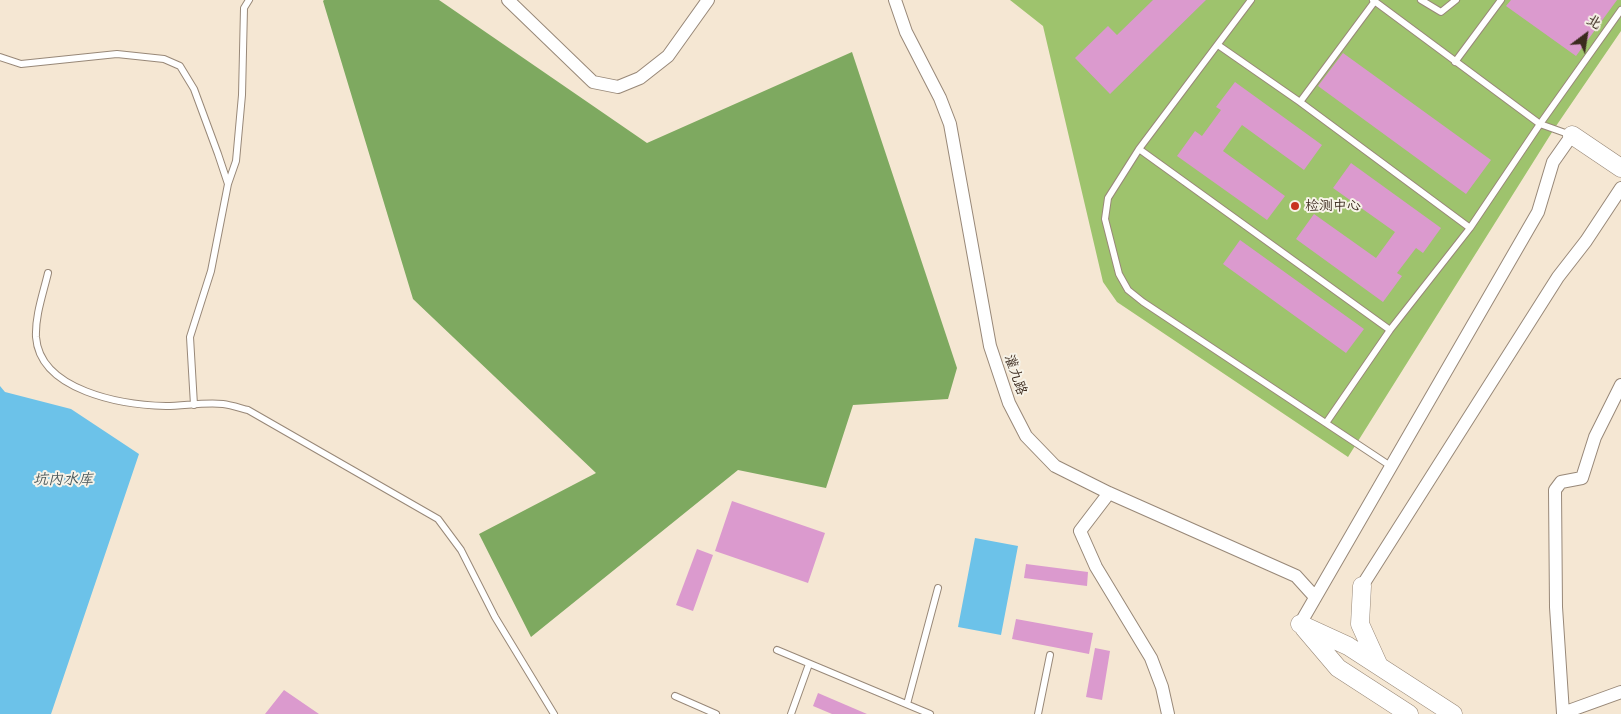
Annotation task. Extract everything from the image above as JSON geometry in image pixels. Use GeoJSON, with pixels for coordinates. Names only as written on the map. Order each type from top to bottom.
{"type":"FeatureCollection","features":[{"type":"Feature","properties":{"kind":"street"},"geometry":{"type":"LineString","coordinates":[[508,0],[594,82],[618,87],[640,78],[668,56],[708,0]]}},
{"type":"Feature","properties":{"kind":"street","name":"灌九路"},"geometry":{"type":"LineString","coordinates":[[895,0],[906,32],[940,98],[950,124],[990,346],[1009,403],[1026,436],[1055,466],[1109,493],[1296,576],[1316,598]]}},
{"type":"Feature","properties":{"kind":"street"},"geometry":{"type":"LineString","coordinates":[[1300,624],[1538,212],[1553,162],[1572,135],[1621,168]]}},
{"type":"Feature","properties":{"kind":"street"},"geometry":{"type":"LineString","coordinates":[[1380,667],[1360,624],[1362,586],[1558,277],[1586,241],[1621,188]]}},
{"type":"Feature","properties":{"kind":"street"},"geometry":{"type":"LineString","coordinates":[[1621,385],[1594,437],[1582,478],[1560,482],[1555,490],[1556,607],[1563,713],[1621,692]]}},
{"type":"Feature","properties":{"kind":"street"},"geometry":{"type":"LineString","coordinates":[[1109,493],[1080,530],[1096,567],[1151,658],[1162,687],[1168,714]]}},
{"type":"Feature","properties":{"kind":"street"},"geometry":{"type":"LineString","coordinates":[[1300,624],[1348,646],[1453,714]]}},
{"type":"Feature","properties":{"kind":"street"},"geometry":{"type":"LineString","coordinates":[[1300,624],[1338,668],[1409,714]]}},
{"type":"Feature","properties":{"kind":"lane"},"geometry":{"type":"LineString","coordinates":[[194,405],[190,337],[211,272],[228,184],[236,161],[242,95],[244,8],[249,0]]}},
{"type":"Feature","properties":{"kind":"lane"},"geometry":{"type":"LineString","coordinates":[[1251,0],[1139,149],[1108,198],[1105,219],[1119,274],[1128,290],[1143,302],[1392,467]]}},
{"type":"Feature","properties":{"kind":"lane"},"geometry":{"type":"LineString","coordinates":[[1421,0],[1441,12],[1456,0]]}},
{"type":"Feature","properties":{"kind":"lane"},"geometry":{"type":"LineString","coordinates":[[1455,62],[1501,0]]}},
{"type":"Feature","properties":{"kind":"lane"},"geometry":{"type":"LineString","coordinates":[[1300,102],[1374,1],[1540,124],[1572,135]]}},
{"type":"Feature","properties":{"kind":"lane"},"geometry":{"type":"LineString","coordinates":[[1326,423],[1390,330],[1470,228],[1540,124],[1621,10]]}},
{"type":"Feature","properties":{"kind":"lane"},"geometry":{"type":"LineString","coordinates":[[1218,44],[1300,102],[1470,228]]}},
{"type":"Feature","properties":{"kind":"lane"},"geometry":{"type":"LineString","coordinates":[[0,57],[21,64],[117,54],[164,58],[180,66],[187,74],[194,89],[228,184]]}},
{"type":"Feature","properties":{"kind":"lane"},"geometry":{"type":"LineString","coordinates":[[1139,149],[1390,330]]}},
{"type":"Feature","properties":{"kind":"lane"},"geometry":{"type":"LineString","coordinates":[[48,274],[38,316],[36,338],[43,359],[61,380],[84,392],[115,400],[164,406],[221,404],[248,410],[438,519],[461,550],[495,617],[554,714]]}},
{"type":"Feature","properties":{"kind":"lane"},"geometry":{"type":"LineString","coordinates":[[907,704],[938,588]]}},
{"type":"Feature","properties":{"kind":"lane"},"geometry":{"type":"LineString","coordinates":[[778,650],[930,714]]}},
{"type":"Feature","properties":{"kind":"lane"},"geometry":{"type":"LineString","coordinates":[[1038,714],[1050,655]]}},
{"type":"Feature","properties":{"kind":"lane"},"geometry":{"type":"LineString","coordinates":[[791,714],[809,664]]}},
{"type":"Feature","properties":{"kind":"lane"},"geometry":{"type":"LineString","coordinates":[[675,696],[716,714]]}},
{"type":"Feature","properties":{"kind":"green space"},"geometry":{"type":"Polygon","coordinates":[[[324,0],[439,0],[647,143],[852,52],[957,368],[948,399],[853,405],[826,488],[738,470],[531,637],[479,534],[596,473],[413,299],[324,0]]]}},
{"type":"Feature","properties":{"kind":"green space","name":"检测中心"},"geometry":{"type":"Polygon","coordinates":[[[1010,0],[1621,0],[1621,31],[1554,129],[1348,457],[1117,302],[1103,282],[1043,26],[1010,0]]]}},
{"type":"Feature","properties":{"kind":"water","name":"坑内水库"},"geometry":{"type":"Polygon","coordinates":[[[0,386],[5,392],[71,409],[139,454],[51,714],[0,714],[0,386]]]}},
{"type":"Feature","properties":{"kind":"water"},"geometry":{"type":"Polygon","coordinates":[[[975,538],[1018,546],[1001,635],[958,627],[975,538]]]}},
{"type":"Feature","properties":{"kind":"building"},"geometry":{"type":"Polygon","coordinates":[[[1153,0],[1206,0],[1110,94],[1075,58],[1108,26],[1117,35],[1153,0]]]}},
{"type":"Feature","properties":{"kind":"building"},"geometry":{"type":"Polygon","coordinates":[[[1511,0],[1617,0],[1576,56],[1506,6],[1511,0]]]}},
{"type":"Feature","properties":{"kind":"building"},"geometry":{"type":"Polygon","coordinates":[[[1343,53],[1491,160],[1466,194],[1318,86],[1343,53]]]}},
{"type":"Feature","properties":{"kind":"building"},"geometry":{"type":"Polygon","coordinates":[[[1235,82],[1322,145],[1304,170],[1242,125],[1223,151],[1285,196],[1267,220],[1177,156],[1195,131],[1202,136],[1221,110],[1216,107],[1235,82]]]}},
{"type":"Feature","properties":{"kind":"building"},"geometry":{"type":"Polygon","coordinates":[[[1351,163],[1441,228],[1423,253],[1416,248],[1397,273],[1402,276],[1383,302],[1296,239],[1314,214],[1376,258],[1395,232],[1333,188],[1351,163]]]}},
{"type":"Feature","properties":{"kind":"building"},"geometry":{"type":"Polygon","coordinates":[[[1240,240],[1364,329],[1346,353],[1223,264],[1240,240]]]}},
{"type":"Feature","properties":{"kind":"building"},"geometry":{"type":"Polygon","coordinates":[[[732,501],[825,533],[808,583],[715,551],[732,501]]]}},
{"type":"Feature","properties":{"kind":"building"},"geometry":{"type":"Polygon","coordinates":[[[697,549],[713,555],[693,611],[676,605],[697,549]]]}},
{"type":"Feature","properties":{"kind":"building"},"geometry":{"type":"Polygon","coordinates":[[[1026,564],[1088,572],[1087,586],[1024,578],[1026,564]]]}},
{"type":"Feature","properties":{"kind":"building"},"geometry":{"type":"Polygon","coordinates":[[[1016,619],[1093,633],[1089,654],[1012,639],[1016,619]]]}},
{"type":"Feature","properties":{"kind":"building"},"geometry":{"type":"Polygon","coordinates":[[[1095,648],[1110,651],[1102,700],[1086,697],[1095,648]]]}},
{"type":"Feature","properties":{"kind":"building"},"geometry":{"type":"Polygon","coordinates":[[[284,690],[319,714],[265,714],[284,690]]]}},
{"type":"Feature","properties":{"kind":"building"},"geometry":{"type":"Polygon","coordinates":[[[818,693],[867,714],[832,714],[813,706],[818,693]]]}},
{"type":"Feature","properties":{"kind":"place","name":"检测中心"},"geometry":{"type":"Point","coordinates":[1295,206]}}]}
